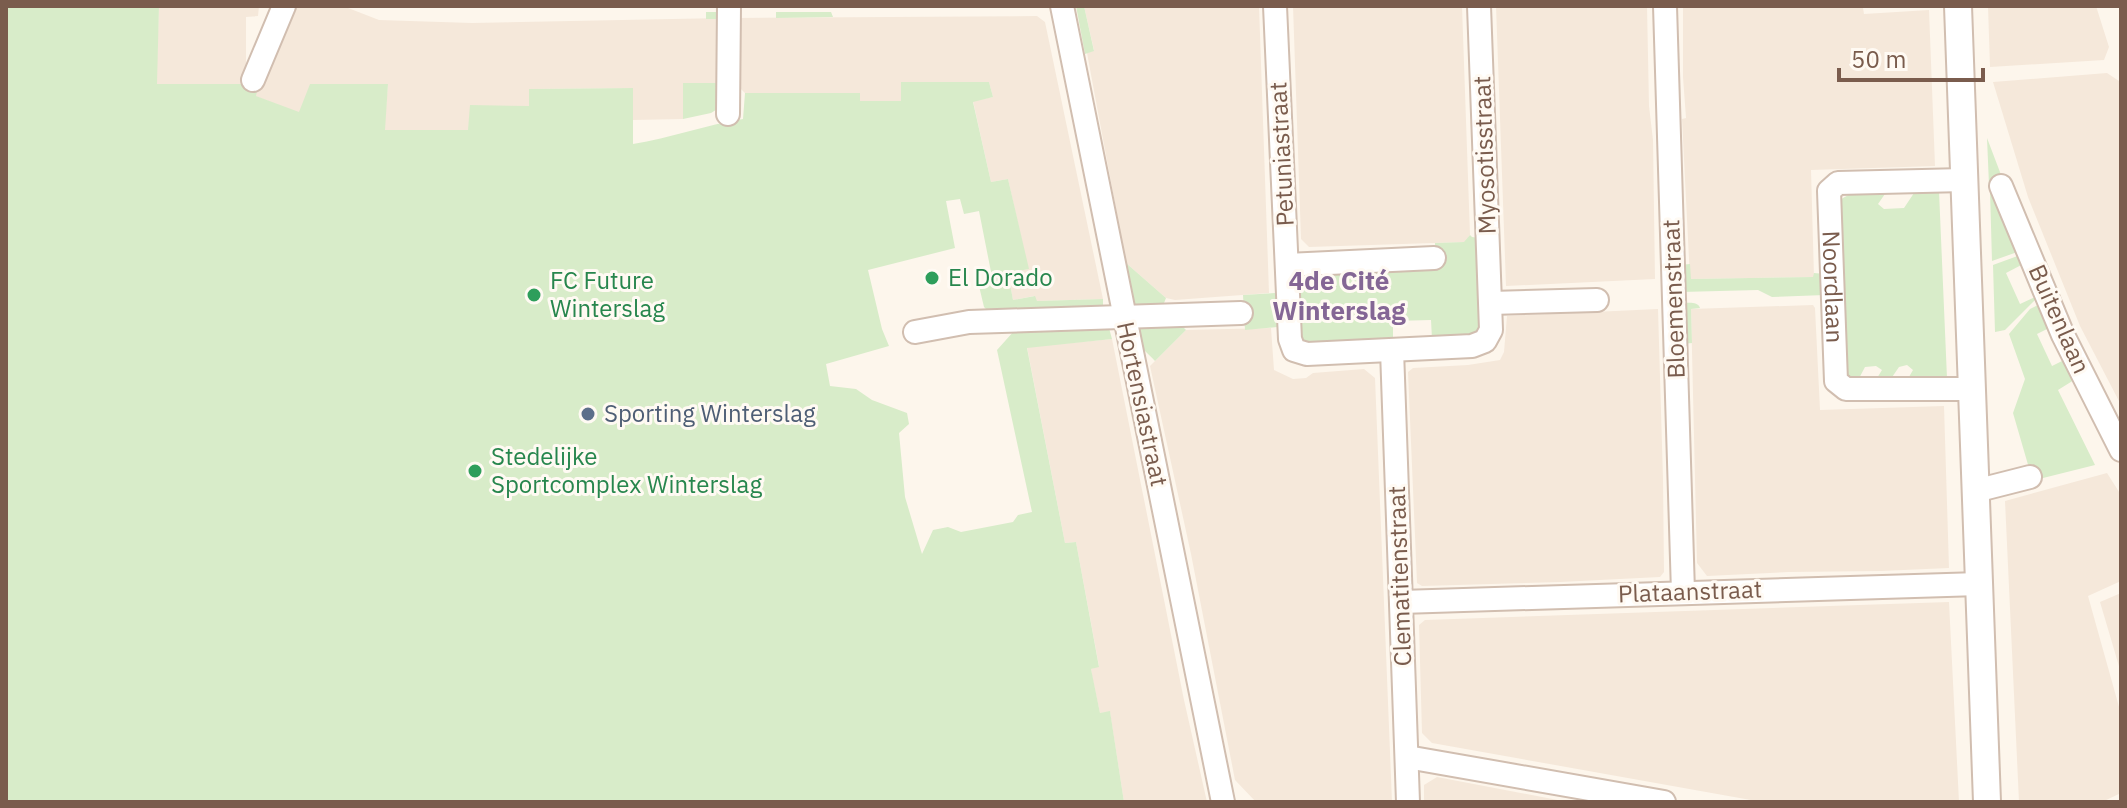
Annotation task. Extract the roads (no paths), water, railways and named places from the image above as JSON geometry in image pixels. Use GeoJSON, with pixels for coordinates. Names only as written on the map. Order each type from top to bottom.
{"type":"FeatureCollection","features":[{"type":"Feature","properties":{"kind":"street"},"geometry":{"type":"LineString","coordinates":[[253,80],[284,6]]}},
{"type":"Feature","properties":{"kind":"street"},"geometry":{"type":"LineString","coordinates":[[728,114],[729,6]]}},
{"type":"Feature","properties":{"kind":"street","name":"Hortensiastraat"},"geometry":{"type":"LineString","coordinates":[[1062,6],[1223,802]]}},
{"type":"Feature","properties":{"kind":"street","name":"Petuniastraat"},"geometry":{"type":"LineString","coordinates":[[1275,6],[1290,339],[1294,350],[1307,354],[1392,350]]}},
{"type":"Feature","properties":{"kind":"street","name":"Myosotisstraat"},"geometry":{"type":"LineString","coordinates":[[1392,350],[1472,346],[1485,341],[1491,330],[1479,6]]}},
{"type":"Feature","properties":{"kind":"street","name":"Bloemenstraat"},"geometry":{"type":"LineString","coordinates":[[1665,6],[1683,592]]}},
{"type":"Feature","properties":{"kind":"street"},"geometry":{"type":"LineString","coordinates":[[1958,6],[1987,802]]}},
{"type":"Feature","properties":{"kind":"street","name":"Noordlaan"},"geometry":{"type":"LineString","coordinates":[[1964,180],[1838,183],[1829,191],[1836,381],[1846,389],[1972,389]]}},
{"type":"Feature","properties":{"kind":"street","name":"Buitenlaan"},"geometry":{"type":"LineString","coordinates":[[2001,186],[2063,335],[2121,450]]}},
{"type":"Feature","properties":{"kind":"street"},"geometry":{"type":"LineString","coordinates":[[1287,265],[1434,258]]}},
{"type":"Feature","properties":{"kind":"street"},"geometry":{"type":"LineString","coordinates":[[1491,303],[1597,300]]}},
{"type":"Feature","properties":{"kind":"street","name":"Hortensiastraat"},"geometry":{"type":"LineString","coordinates":[[915,332],[969,322],[1241,313]]}},
{"type":"Feature","properties":{"kind":"street","name":"Clematitenstraat"},"geometry":{"type":"LineString","coordinates":[[1392,350],[1408,802]]}},
{"type":"Feature","properties":{"kind":"street"},"geometry":{"type":"LineString","coordinates":[[1975,491],[2030,477]]}},
{"type":"Feature","properties":{"kind":"street","name":"Plataanstraat"},"geometry":{"type":"LineString","coordinates":[[1401,602],[1979,584]]}},
{"type":"Feature","properties":{"kind":"street"},"geometry":{"type":"LineString","coordinates":[[1407,757],[1664,802]]}},
{"type":"Feature","properties":{"kind":"place","name":"El Dorado"},"geometry":{"type":"Point","coordinates":[932,278]}},
{"type":"Feature","properties":{"kind":"place","name":"FC Future Winterslag"},"geometry":{"type":"Point","coordinates":[534,295]}},
{"type":"Feature","properties":{"kind":"place","name":"Sporting Winterslag"},"geometry":{"type":"Point","coordinates":[588,414]}},
{"type":"Feature","properties":{"kind":"place","name":"Stedelijke Sportcomplex Winterslag"},"geometry":{"type":"Point","coordinates":[475,471]}},
{"type":"Feature","properties":{"kind":"district","name":"4de Cité Winterslag"},"geometry":{"type":"Point","coordinates":[1339,296]}}]}
